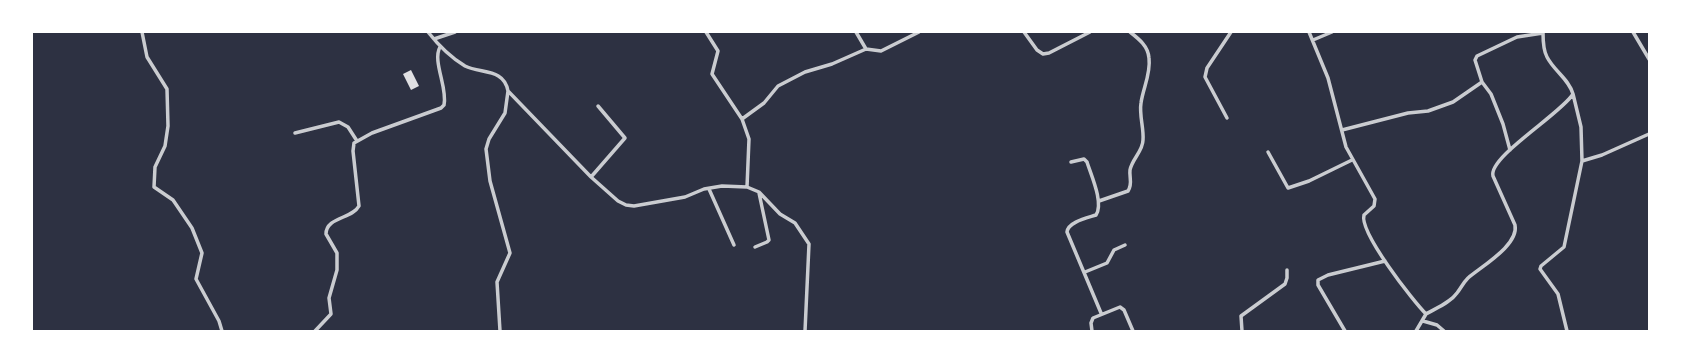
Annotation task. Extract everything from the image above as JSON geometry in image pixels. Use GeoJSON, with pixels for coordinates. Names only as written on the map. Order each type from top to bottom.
{"type":"FeatureCollection","features":[{"type":"Feature","properties":{"kind":"street"},"geometry":{"type":"LineString","coordinates":[[142,32],[146,57],[164,83],[166,89],[168,126],[165,146],[155,167],[154,187],[174,200],[192,228],[202,253],[196,280],[219,321],[222,331]]}},
{"type":"Feature","properties":{"kind":"street"},"geometry":{"type":"LineString","coordinates":[[428,32],[440,47],[466,66],[500,76],[507,86],[508,91],[505,113],[489,139],[486,149],[490,181],[510,253],[498,277],[500,331]]}},
{"type":"Feature","properties":{"kind":"street"},"geometry":{"type":"LineString","coordinates":[[434,39],[455,32]]}},
{"type":"Feature","properties":{"kind":"street"},"geometry":{"type":"LineString","coordinates":[[706,32],[718,51],[712,74],[742,119],[749,143],[747,187]]}},
{"type":"Feature","properties":{"kind":"street"},"geometry":{"type":"LineString","coordinates":[[856,32],[866,49]]}},
{"type":"Feature","properties":{"kind":"street"},"geometry":{"type":"LineString","coordinates":[[742,119],[764,103],[778,86],[805,72],[832,64],[866,49],[881,51],[919,32]]}},
{"type":"Feature","properties":{"kind":"street"},"geometry":{"type":"LineString","coordinates":[[1024,32],[1037,50],[1043,54],[1049,53],[1090,32]]}},
{"type":"Feature","properties":{"kind":"street"},"geometry":{"type":"LineString","coordinates":[[1099,201],[1128,191],[1131,182],[1130,171],[1132,164],[1142,148],[1144,140],[1140,105],[1148,72],[1149,59],[1142,41],[1130,32]]}},
{"type":"Feature","properties":{"kind":"street"},"geometry":{"type":"LineString","coordinates":[[1226,118],[1205,77],[1207,68],[1231,32]]}},
{"type":"Feature","properties":{"kind":"street"},"geometry":{"type":"LineString","coordinates":[[1309,32],[1328,78],[1346,147],[1375,199],[1374,206],[1366,211],[1363,218],[1372,242],[1416,305],[1426,314]]}},
{"type":"Feature","properties":{"kind":"street"},"geometry":{"type":"LineString","coordinates":[[1313,40],[1332,32]]}},
{"type":"Feature","properties":{"kind":"street"},"geometry":{"type":"LineString","coordinates":[[1510,150],[1503,124],[1491,94],[1482,82],[1476,60],[1477,56],[1517,36],[1543,32],[1545,52],[1548,59],[1568,84],[1573,94],[1581,127],[1582,161],[1565,244],[1559,252],[1540,268],[1558,294],[1567,331]]}},
{"type":"Feature","properties":{"kind":"street"},"geometry":{"type":"LineString","coordinates":[[1633,32],[1649,59]]}},
{"type":"Feature","properties":{"kind":"street"},"geometry":{"type":"LineString","coordinates":[[315,331],[331,314],[328,298],[337,270],[337,253],[326,234],[326,231],[328,226],[336,220],[354,214],[359,206],[353,151],[354,143],[372,133],[444,105],[444,88],[438,57],[440,47]]}},
{"type":"Feature","properties":{"kind":"street"},"geometry":{"type":"LineString","coordinates":[[1342,130],[1387,118],[1428,111],[1453,102],[1482,82]]}},
{"type":"Feature","properties":{"kind":"street"},"geometry":{"type":"LineString","coordinates":[[508,91],[591,177],[618,201],[626,205],[634,206],[685,197],[722,186],[747,187],[759,192],[780,214],[796,223],[809,244],[805,331]]}},
{"type":"Feature","properties":{"kind":"street"},"geometry":{"type":"LineString","coordinates":[[1416,331],[1426,314],[1454,297],[1463,283],[1495,258],[1513,239],[1516,231],[1516,225],[1492,173],[1495,165],[1510,150],[1562,106],[1573,94]]}},
{"type":"Feature","properties":{"kind":"street"},"geometry":{"type":"LineString","coordinates":[[591,177],[625,138],[598,106]]}},
{"type":"Feature","properties":{"kind":"street"},"geometry":{"type":"LineString","coordinates":[[295,134],[339,122],[348,127],[357,141]]}},
{"type":"Feature","properties":{"kind":"street"},"geometry":{"type":"LineString","coordinates":[[1582,161],[1602,156],[1649,134]]}},
{"type":"Feature","properties":{"kind":"street"},"geometry":{"type":"LineString","coordinates":[[1268,152],[1288,188],[1309,181],[1352,160]]}},
{"type":"Feature","properties":{"kind":"street"},"geometry":{"type":"LineString","coordinates":[[1072,162],[1081,159],[1084,159],[1087,162],[1099,201],[1098,212],[1096,215],[1071,224],[1067,230],[1101,313]]}},
{"type":"Feature","properties":{"kind":"street"},"geometry":{"type":"LineString","coordinates":[[709,189],[734,245]]}},
{"type":"Feature","properties":{"kind":"street"},"geometry":{"type":"LineString","coordinates":[[755,247],[769,240],[759,192]]}},
{"type":"Feature","properties":{"kind":"street"},"geometry":{"type":"LineString","coordinates":[[1085,272],[1107,263],[1114,250],[1126,245]]}},
{"type":"Feature","properties":{"kind":"street"},"geometry":{"type":"LineString","coordinates":[[1345,331],[1318,285],[1318,280],[1328,275],[1385,261]]}},
{"type":"Feature","properties":{"kind":"street"},"geometry":{"type":"LineString","coordinates":[[1242,331],[1241,316],[1285,284],[1287,270]]}},
{"type":"Feature","properties":{"kind":"street"},"geometry":{"type":"LineString","coordinates":[[1092,331],[1092,320],[1101,313],[1122,307],[1133,331]]}},
{"type":"Feature","properties":{"kind":"street"},"geometry":{"type":"LineString","coordinates":[[1423,321],[1437,325],[1444,331]]}},
{"type":"Feature","properties":{"kind":"building"},"geometry":{"type":"Polygon","coordinates":[[[411,70],[419,86],[411,90],[403,74],[411,70]]]}}]}
